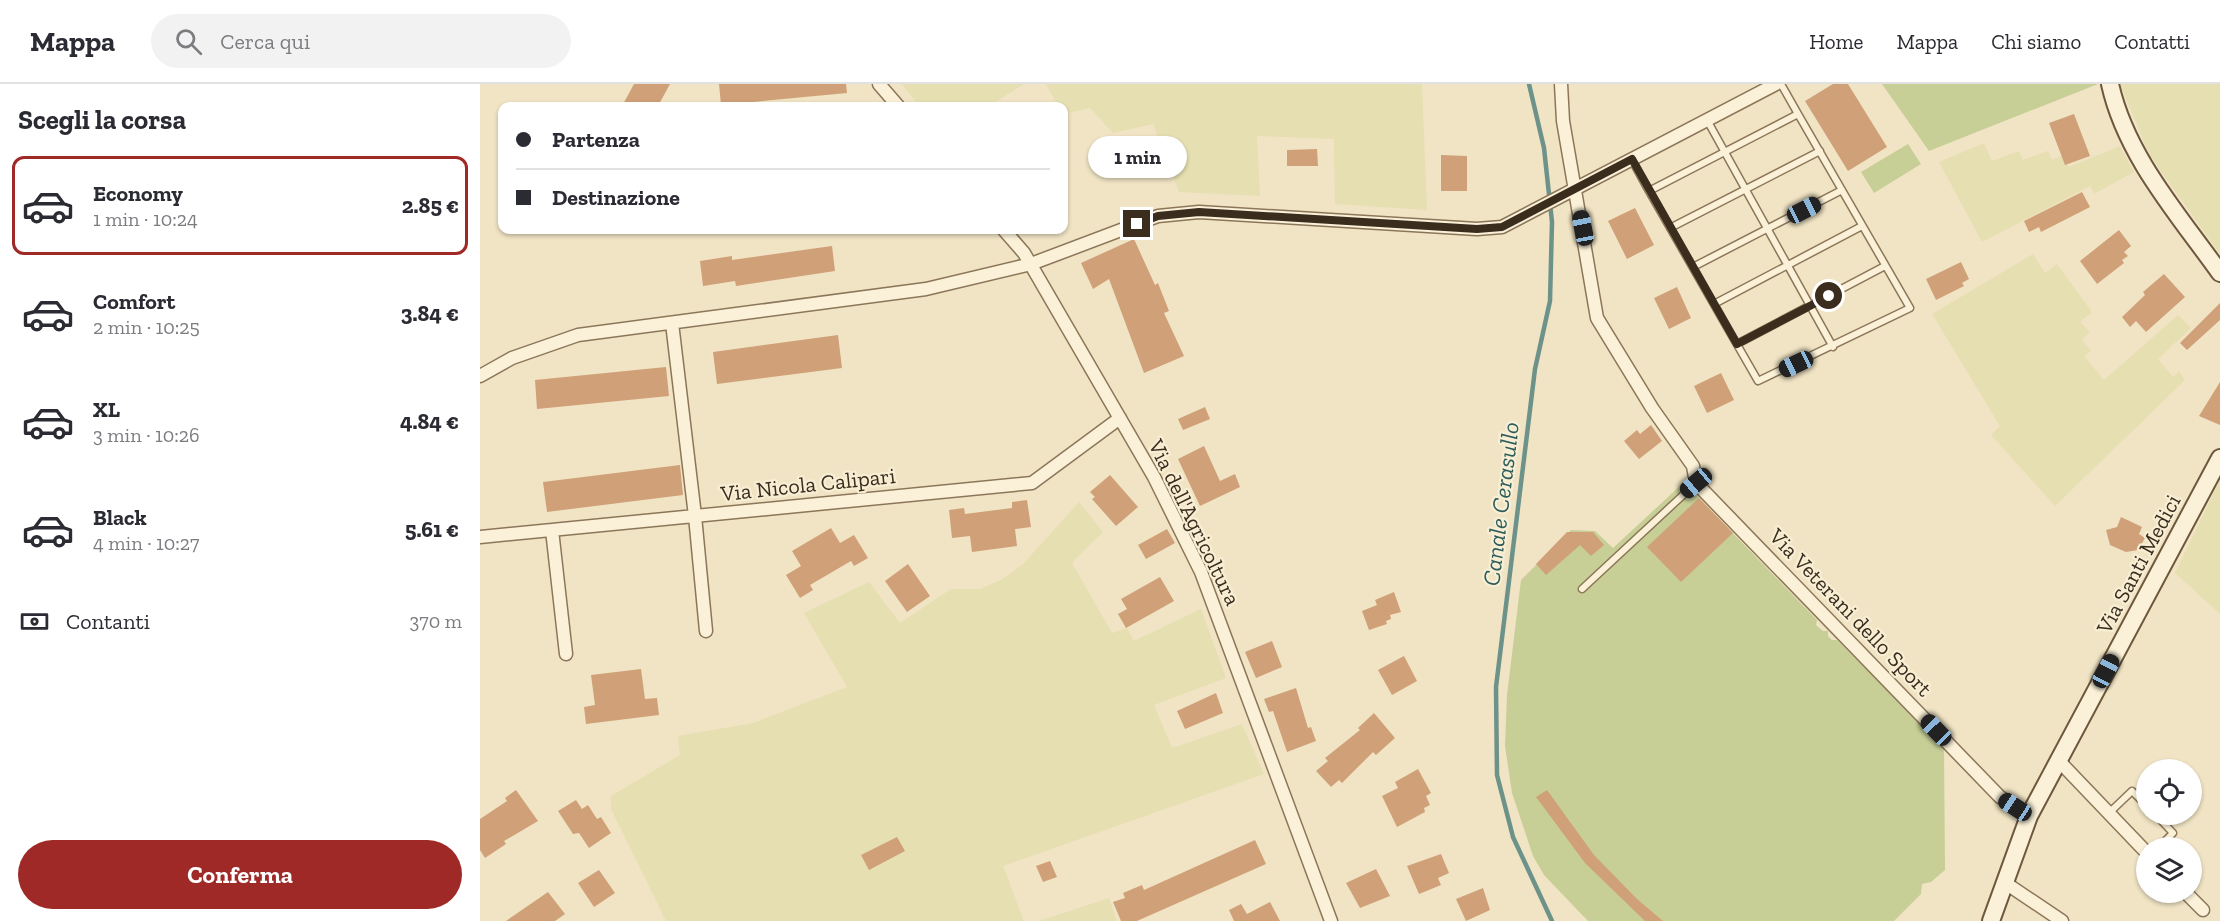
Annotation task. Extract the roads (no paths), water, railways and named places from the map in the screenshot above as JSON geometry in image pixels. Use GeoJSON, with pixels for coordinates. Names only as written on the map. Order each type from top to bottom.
{"type":"FeatureCollection","features":[{"type":"Feature","properties":{"kind":"street"},"geometry":{"type":"LineString","coordinates":[[879,84],[895,102]]}},
{"type":"Feature","properties":{"kind":"street"},"geometry":{"type":"LineString","coordinates":[[1562,84],[1563,121],[1597,318],[1652,408],[1693,466],[1696,483]]}},
{"type":"Feature","properties":{"kind":"street"},"geometry":{"type":"LineString","coordinates":[[480,376],[512,358],[578,335],[926,289],[1031,264],[1158,216],[1199,212],[1477,229],[1502,227],[1776,84]]}},
{"type":"Feature","properties":{"kind":"street"},"geometry":{"type":"LineString","coordinates":[[2110,84],[2116,113],[2146,169],[2220,273]]}},
{"type":"Feature","properties":{"kind":"street","name":"Via dell'Agricoltura"},"geometry":{"type":"LineString","coordinates":[[1007,234],[1031,264],[1154,477],[1201,572],[1331,921]]}},
{"type":"Feature","properties":{"kind":"street"},"geometry":{"type":"LineString","coordinates":[[672,322],[706,632]]}},
{"type":"Feature","properties":{"kind":"street","name":"Via Nicola Calipari"},"geometry":{"type":"LineString","coordinates":[[480,537],[1032,483],[1120,418]]}},
{"type":"Feature","properties":{"kind":"street","name":"Via Santi Medici"},"geometry":{"type":"LineString","coordinates":[[1991,920],[2030,816],[2220,458]]}},
{"type":"Feature","properties":{"kind":"street","name":"Via Veterani dello Sport"},"geometry":{"type":"LineString","coordinates":[[1696,483],[2000,798],[2030,816]]}},
{"type":"Feature","properties":{"kind":"street"},"geometry":{"type":"LineString","coordinates":[[552,530],[566,654]]}},
{"type":"Feature","properties":{"kind":"street"},"geometry":{"type":"LineString","coordinates":[[2059,761],[2136,841]]}},
{"type":"Feature","properties":{"kind":"street"},"geometry":{"type":"LineString","coordinates":[[2004,882],[2061,921]]}},
{"type":"Feature","properties":{"kind":"street"},"geometry":{"type":"LineString","coordinates":[[2196,903],[2203,910]]}},
{"type":"Feature","properties":{"kind":"lane"},"geometry":{"type":"LineString","coordinates":[[1632,159],[1758,381],[1833,347],[1910,308],[1781,84]]}},
{"type":"Feature","properties":{"kind":"lane"},"geometry":{"type":"LineString","coordinates":[[1649,191],[1798,114]]}},
{"type":"Feature","properties":{"kind":"lane"},"geometry":{"type":"LineString","coordinates":[[1707,120],[1833,347]]}},
{"type":"Feature","properties":{"kind":"lane"},"geometry":{"type":"LineString","coordinates":[[1670,228],[1820,151]]}},
{"type":"Feature","properties":{"kind":"lane"},"geometry":{"type":"LineString","coordinates":[[1692,267],[1842,190]]}},
{"type":"Feature","properties":{"kind":"lane"},"geometry":{"type":"LineString","coordinates":[[1714,304],[1862,226]]}},
{"type":"Feature","properties":{"kind":"lane"},"geometry":{"type":"LineString","coordinates":[[1737,344],[1886,266]]}},
{"type":"Feature","properties":{"kind":"lane"},"geometry":{"type":"LineString","coordinates":[[1582,590],[1696,483]]}},
{"type":"Feature","properties":{"kind":"lane"},"geometry":{"type":"LineString","coordinates":[[2109,813],[2132,791],[2136,795]]}},
{"type":"Feature","properties":{"kind":"lane"},"geometry":{"type":"LineString","coordinates":[[2165,825],[2173,833],[2169,837]]}},
{"type":"Feature","properties":{"kind":"waterway","name":"Canale Cerasullo"},"geometry":{"type":"LineString","coordinates":[[1529,84],[1544,148],[1552,222],[1550,301],[1535,369],[1496,687],[1497,775],[1513,837],[1552,921]]}}]}
